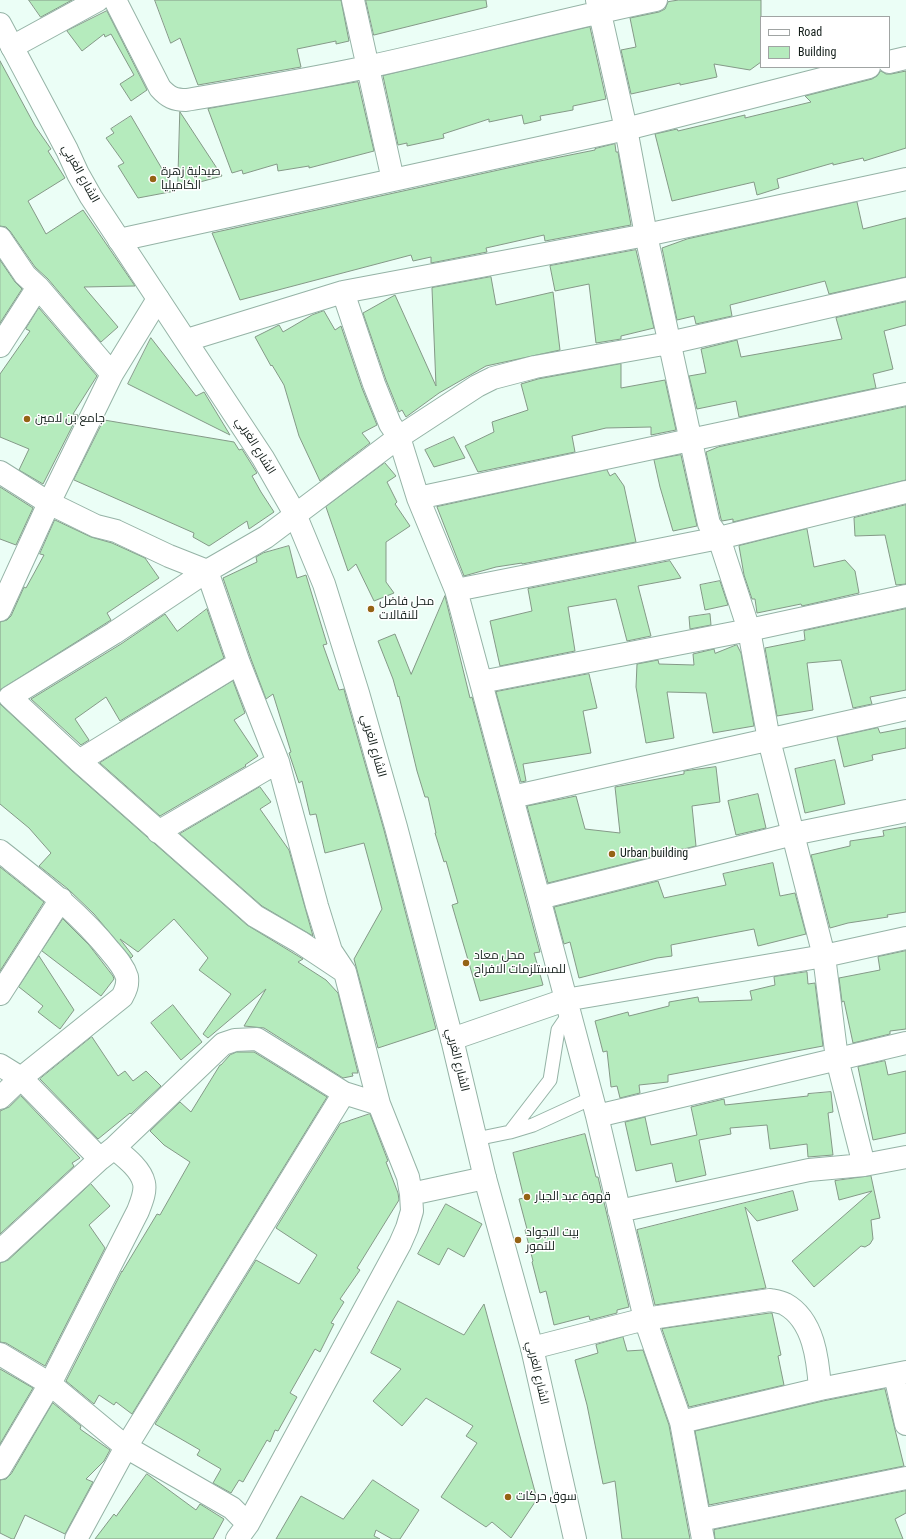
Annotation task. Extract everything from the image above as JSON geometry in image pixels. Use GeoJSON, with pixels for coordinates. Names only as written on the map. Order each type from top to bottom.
{"type":"FeatureCollection","features":[{"type":"Feature","properties":{"kind":"street"},"geometry":{"type":"LineString","coordinates":[[12,47],[98,0]]}},
{"type":"Feature","properties":{"kind":"street"},"geometry":{"type":"LineString","coordinates":[[115,0],[160,88],[166,96],[176,100],[186,100],[273,86],[368,67],[598,6],[656,0]]}},
{"type":"Feature","properties":{"kind":"street"},"geometry":{"type":"LineString","coordinates":[[353,0],[394,180]]}},
{"type":"Feature","properties":{"kind":"street"},"geometry":{"type":"LineString","coordinates":[[598,6],[626,129],[646,235],[669,343],[692,440],[709,524],[719,538],[749,630],[769,740],[824,956],[837,1059],[864,1165]]}},
{"type":"Feature","properties":{"kind":"street","name":"الشارع الغربي"},"geometry":{"type":"LineString","coordinates":[[0,24],[67,150],[78,174],[119,240],[143,273],[158,299],[187,340],[263,458],[295,514],[324,584],[358,693],[396,827],[452,1040],[485,1178],[532,1348],[575,1539]]}},
{"type":"Feature","properties":{"kind":"street"},"geometry":{"type":"LineString","coordinates":[[890,62],[906,58]]}},
{"type":"Feature","properties":{"kind":"street"},"geometry":{"type":"LineString","coordinates":[[119,240],[626,129],[865,68]]}},
{"type":"Feature","properties":{"kind":"street"},"geometry":{"type":"LineString","coordinates":[[187,340],[343,292],[646,235],[906,180]]}},
{"type":"Feature","properties":{"kind":"street"},"geometry":{"type":"LineString","coordinates":[[0,238],[25,275],[112,374]]}},
{"type":"Feature","properties":{"kind":"street"},"geometry":{"type":"LineString","coordinates":[[0,346],[38,288]]}},
{"type":"Feature","properties":{"kind":"street"},"geometry":{"type":"LineString","coordinates":[[345,972],[300,942],[255,916],[79,761],[5,691],[114,633],[206,570],[266,537],[399,437],[477,386],[493,378],[535,367],[669,343],[906,289]]}},
{"type":"Feature","properties":{"kind":"street"},"geometry":{"type":"LineString","coordinates":[[343,292],[374,384],[390,424],[399,437],[418,498],[456,590],[594,1107],[645,1319],[681,1422],[702,1530],[906,1478]]}},
{"type":"Feature","properties":{"kind":"street"},"geometry":{"type":"LineString","coordinates":[[0,610],[48,503],[112,374],[158,299]]}},
{"type":"Feature","properties":{"kind":"street"},"geometry":{"type":"LineString","coordinates":[[418,498],[906,394]]}},
{"type":"Feature","properties":{"kind":"street"},"geometry":{"type":"LineString","coordinates":[[0,472],[48,503],[96,526],[116,531],[169,556],[206,570],[239,663],[278,762],[317,906],[331,951],[345,972],[379,1104],[408,1177],[412,1211],[400,1244],[242,1531]]}},
{"type":"Feature","properties":{"kind":"street"},"geometry":{"type":"LineString","coordinates":[[456,590],[719,538],[906,492]]}},
{"type":"Feature","properties":{"kind":"street"},"geometry":{"type":"LineString","coordinates":[[481,682],[749,630],[906,596]]}},
{"type":"Feature","properties":{"kind":"street"},"geometry":{"type":"LineString","coordinates":[[79,761],[239,663]]}},
{"type":"Feature","properties":{"kind":"street"},"geometry":{"type":"LineString","coordinates":[[512,797],[906,709]]}},
{"type":"Feature","properties":{"kind":"street"},"geometry":{"type":"LineString","coordinates":[[158,832],[278,762]]}},
{"type":"Feature","properties":{"kind":"street"},"geometry":{"type":"LineString","coordinates":[[539,898],[793,834],[906,811]]}},
{"type":"Feature","properties":{"kind":"street"},"geometry":{"type":"LineString","coordinates":[[0,851],[61,899],[103,942],[124,968],[128,982],[122,997],[21,1078],[0,1098]]}},
{"type":"Feature","properties":{"kind":"street"},"geometry":{"type":"LineString","coordinates":[[0,994],[61,899]]}},
{"type":"Feature","properties":{"kind":"street"},"geometry":{"type":"LineString","coordinates":[[452,1040],[567,1007],[824,956],[906,938]]}},
{"type":"Feature","properties":{"kind":"street"},"geometry":{"type":"LineString","coordinates":[[0,1251],[107,1153],[222,1044],[235,1040],[257,1039],[344,1093],[379,1104]]}},
{"type":"Feature","properties":{"kind":"street"},"geometry":{"type":"LineString","coordinates":[[594,1107],[837,1059],[906,1043]]}},
{"type":"Feature","properties":{"kind":"street"},"geometry":{"type":"LineString","coordinates":[[0,1065],[21,1078],[107,1153],[140,1174],[144,1184],[143,1196],[138,1211],[50,1384],[0,1468]]}},
{"type":"Feature","properties":{"kind":"street"},"geometry":{"type":"LineString","coordinates":[[76,1539],[126,1448],[344,1093]]}},
{"type":"Feature","properties":{"kind":"street"},"geometry":{"type":"LineString","coordinates":[[619,1211],[809,1170],[864,1165],[906,1157]]}},
{"type":"Feature","properties":{"kind":"street"},"geometry":{"type":"LineString","coordinates":[[411,1194],[485,1178]]}},
{"type":"Feature","properties":{"kind":"street"},"geometry":{"type":"LineString","coordinates":[[532,1348],[645,1319],[770,1300],[784,1304],[797,1314],[807,1329],[818,1361],[820,1389]]}},
{"type":"Feature","properties":{"kind":"street"},"geometry":{"type":"LineString","coordinates":[[0,1354],[50,1384],[126,1448],[232,1508],[242,1531]]}},
{"type":"Feature","properties":{"kind":"street"},"geometry":{"type":"LineString","coordinates":[[681,1422],[820,1389],[900,1374],[906,1424]]}},
{"type":"Feature","properties":{"kind":"lane"},"geometry":{"type":"LineString","coordinates":[[510,1132],[550,1080],[558,1030],[567,1007]]}},
{"type":"Feature","properties":{"kind":"lane"},"geometry":{"type":"LineString","coordinates":[[476,1139],[510,1132],[594,1107]]}},
{"type":"Feature","properties":{"kind":"building"},"geometry":{"type":"Polygon","coordinates":[[[29,0],[72,0],[41,17],[29,0]]]}},
{"type":"Feature","properties":{"kind":"building"},"geometry":{"type":"Polygon","coordinates":[[[155,0],[341,0],[349,41],[336,44],[336,41],[297,49],[301,67],[198,85],[180,38],[171,43],[155,0]]]}},
{"type":"Feature","properties":{"kind":"building"},"geometry":{"type":"Polygon","coordinates":[[[366,0],[486,0],[487,7],[374,35],[366,0]]]}},
{"type":"Feature","properties":{"kind":"building"},"geometry":{"type":"Polygon","coordinates":[[[679,0],[761,0],[760,63],[750,70],[714,64],[717,77],[680,85],[680,83],[631,94],[621,50],[636,47],[630,18],[659,12],[665,9],[668,2],[679,0]]]}},
{"type":"Feature","properties":{"kind":"building"},"geometry":{"type":"Polygon","coordinates":[[[107,11],[147,90],[131,101],[120,84],[134,75],[111,34],[105,37],[104,34],[82,51],[67,31],[107,11]]]}},
{"type":"Feature","properties":{"kind":"building"},"geometry":{"type":"Polygon","coordinates":[[[590,27],[606,99],[573,106],[573,110],[540,116],[541,120],[524,124],[522,115],[489,122],[489,119],[443,134],[444,138],[407,146],[407,143],[398,145],[383,76],[590,27]]]}},
{"type":"Feature","properties":{"kind":"building"},"geometry":{"type":"Polygon","coordinates":[[[0,61],[35,126],[51,149],[48,151],[65,178],[28,201],[46,234],[83,210],[135,286],[84,287],[118,327],[101,342],[48,279],[35,267],[10,231],[6,227],[0,226],[0,61]]]}},
{"type":"Feature","properties":{"kind":"building"},"geometry":{"type":"Polygon","coordinates":[[[881,71],[886,74],[891,74],[906,71],[906,148],[864,161],[863,158],[833,165],[833,163],[777,179],[779,188],[757,195],[754,182],[672,201],[655,134],[677,129],[678,131],[745,115],[745,118],[811,102],[805,96],[872,79],[881,71]]]}},
{"type":"Feature","properties":{"kind":"building"},"geometry":{"type":"Polygon","coordinates":[[[358,82],[374,151],[309,168],[309,166],[278,171],[277,164],[243,174],[242,170],[232,173],[208,109],[358,82]]]}},
{"type":"Feature","properties":{"kind":"building"},"geometry":{"type":"Polygon","coordinates":[[[180,112],[222,176],[178,188],[180,112]]]}},
{"type":"Feature","properties":{"kind":"building"},"geometry":{"type":"Polygon","coordinates":[[[131,116],[175,191],[138,198],[118,166],[124,163],[106,138],[114,133],[111,129],[131,116]]]}},
{"type":"Feature","properties":{"kind":"building"},"geometry":{"type":"Polygon","coordinates":[[[615,144],[616,152],[618,152],[631,225],[545,241],[544,235],[486,248],[487,252],[431,263],[431,257],[413,261],[411,255],[240,300],[212,233],[595,150],[615,144]]]}},
{"type":"Feature","properties":{"kind":"building"},"geometry":{"type":"Polygon","coordinates":[[[857,202],[863,229],[906,218],[906,277],[829,294],[825,281],[730,305],[732,316],[696,324],[694,316],[677,320],[662,248],[687,239],[857,202]]]}},
{"type":"Feature","properties":{"kind":"building"},"geometry":{"type":"Polygon","coordinates":[[[636,250],[654,328],[621,336],[621,339],[596,343],[589,284],[555,291],[550,266],[636,250]]]}},
{"type":"Feature","properties":{"kind":"building"},"geometry":{"type":"Polygon","coordinates":[[[0,260],[15,282],[22,289],[0,323],[0,260]]]}},
{"type":"Feature","properties":{"kind":"building"},"geometry":{"type":"Polygon","coordinates":[[[491,277],[496,305],[553,292],[560,350],[486,366],[439,393],[406,417],[402,410],[399,412],[386,380],[363,313],[395,295],[436,386],[432,288],[491,277]]]}},
{"type":"Feature","properties":{"kind":"building"},"geometry":{"type":"Polygon","coordinates":[[[906,302],[906,325],[884,331],[893,369],[873,374],[876,388],[739,417],[736,401],[697,409],[689,376],[706,373],[701,349],[737,340],[741,357],[842,339],[836,318],[906,302]]]}},
{"type":"Feature","properties":{"kind":"building"},"geometry":{"type":"Polygon","coordinates":[[[39,308],[97,376],[73,414],[78,415],[43,484],[19,470],[29,449],[0,437],[0,374],[30,331],[26,329],[39,308]]]}},
{"type":"Feature","properties":{"kind":"building"},"geometry":{"type":"Polygon","coordinates":[[[324,311],[335,330],[341,326],[362,388],[377,425],[362,433],[370,443],[320,481],[299,436],[284,385],[272,365],[271,366],[255,337],[279,325],[283,332],[312,315],[324,311]]]}},
{"type":"Feature","properties":{"kind":"building"},"geometry":{"type":"Polygon","coordinates":[[[151,338],[196,396],[204,392],[230,435],[128,384],[151,338]]]}},
{"type":"Feature","properties":{"kind":"building"},"geometry":{"type":"Polygon","coordinates":[[[621,364],[621,388],[665,380],[676,430],[651,435],[651,427],[606,428],[572,436],[575,452],[478,472],[465,446],[494,432],[492,422],[528,410],[521,384],[538,379],[621,364]]]}},
{"type":"Feature","properties":{"kind":"building"},"geometry":{"type":"Polygon","coordinates":[[[906,407],[906,480],[733,522],[733,519],[722,521],[706,452],[718,447],[906,407]]]}},
{"type":"Feature","properties":{"kind":"building"},"geometry":{"type":"Polygon","coordinates":[[[104,420],[234,442],[239,450],[242,449],[257,473],[252,476],[274,512],[249,529],[247,521],[209,546],[193,537],[194,533],[74,480],[104,420]]]}},
{"type":"Feature","properties":{"kind":"building"},"geometry":{"type":"Polygon","coordinates":[[[454,437],[465,458],[434,467],[425,450],[454,437]]]}},
{"type":"Feature","properties":{"kind":"building"},"geometry":{"type":"Polygon","coordinates":[[[681,455],[697,526],[673,531],[654,460],[681,455]]]}},
{"type":"Feature","properties":{"kind":"building"},"geometry":{"type":"Polygon","coordinates":[[[385,463],[396,476],[387,482],[397,502],[395,504],[410,526],[386,542],[386,582],[394,593],[374,601],[356,564],[348,571],[326,507],[385,463]]]}},
{"type":"Feature","properties":{"kind":"building"},"geometry":{"type":"Polygon","coordinates":[[[607,470],[610,476],[615,473],[624,486],[636,542],[522,564],[496,567],[464,576],[437,507],[607,470]]]}},
{"type":"Feature","properties":{"kind":"building"},"geometry":{"type":"Polygon","coordinates":[[[0,487],[33,508],[16,545],[0,539],[0,487]]]}},
{"type":"Feature","properties":{"kind":"building"},"geometry":{"type":"Polygon","coordinates":[[[906,505],[906,584],[896,585],[885,535],[855,536],[854,518],[906,505]]]}},
{"type":"Feature","properties":{"kind":"building"},"geometry":{"type":"Polygon","coordinates":[[[55,520],[91,537],[112,543],[145,558],[159,578],[107,613],[111,620],[0,690],[0,622],[7,620],[11,616],[24,587],[26,588],[44,555],[40,554],[55,520]]]}},
{"type":"Feature","properties":{"kind":"building"},"geometry":{"type":"Polygon","coordinates":[[[807,529],[814,567],[845,560],[855,571],[859,593],[802,606],[801,604],[757,613],[755,599],[752,599],[744,575],[739,546],[807,529]]]}},
{"type":"Feature","properties":{"kind":"building"},"geometry":{"type":"Polygon","coordinates":[[[289,546],[297,578],[306,575],[327,644],[323,645],[339,690],[344,689],[384,830],[436,1029],[378,1048],[354,959],[382,909],[364,843],[325,853],[316,814],[310,815],[302,781],[299,783],[273,694],[266,699],[223,578],[257,562],[256,557],[263,553],[289,546]]]}},
{"type":"Feature","properties":{"kind":"building"},"geometry":{"type":"Polygon","coordinates":[[[670,561],[681,578],[638,586],[651,636],[627,641],[616,599],[568,607],[575,651],[500,666],[490,621],[532,611],[528,589],[670,561]]]}},
{"type":"Feature","properties":{"kind":"building"},"geometry":{"type":"Polygon","coordinates":[[[720,581],[728,605],[705,610],[700,585],[720,581]]]}},
{"type":"Feature","properties":{"kind":"building"},"geometry":{"type":"Polygon","coordinates":[[[445,596],[470,698],[472,697],[540,952],[534,953],[543,985],[480,1001],[452,905],[458,903],[446,861],[444,862],[435,833],[428,797],[425,797],[417,771],[399,696],[398,697],[393,679],[378,641],[395,634],[411,674],[445,596]]]}},
{"type":"Feature","properties":{"kind":"building"},"geometry":{"type":"Polygon","coordinates":[[[207,609],[224,658],[120,721],[106,697],[75,719],[89,740],[81,745],[31,699],[121,644],[165,614],[177,631],[207,609]]]}},
{"type":"Feature","properties":{"kind":"building"},"geometry":{"type":"Polygon","coordinates":[[[906,609],[906,690],[870,697],[872,704],[853,708],[841,660],[807,663],[813,710],[777,716],[765,648],[805,640],[804,631],[906,609]]]}},
{"type":"Feature","properties":{"kind":"building"},"geometry":{"type":"Polygon","coordinates":[[[710,614],[711,625],[690,629],[689,617],[710,614]]]}},
{"type":"Feature","properties":{"kind":"building"},"geometry":{"type":"Polygon","coordinates":[[[737,645],[741,653],[754,726],[713,733],[706,693],[667,692],[674,738],[646,743],[636,687],[637,664],[658,660],[659,664],[694,665],[693,654],[714,649],[715,653],[737,645]]]}},
{"type":"Feature","properties":{"kind":"building"},"geometry":{"type":"Polygon","coordinates":[[[589,674],[597,708],[583,711],[591,753],[523,764],[526,781],[521,782],[496,692],[589,674]]]}},
{"type":"Feature","properties":{"kind":"building"},"geometry":{"type":"Polygon","coordinates":[[[233,681],[245,713],[234,720],[258,756],[245,765],[246,766],[160,816],[100,763],[233,681]]]}},
{"type":"Feature","properties":{"kind":"building"},"geometry":{"type":"Polygon","coordinates":[[[0,704],[71,770],[247,925],[303,959],[298,962],[326,980],[338,993],[358,1073],[352,1073],[353,1076],[343,1078],[264,1028],[244,1026],[266,989],[208,1038],[203,1034],[231,994],[199,970],[208,958],[174,919],[138,952],[120,939],[133,956],[131,958],[94,914],[68,889],[39,866],[51,853],[29,828],[0,804],[0,704]]]}},
{"type":"Feature","properties":{"kind":"building"},"geometry":{"type":"Polygon","coordinates":[[[878,728],[880,733],[906,728],[906,748],[872,755],[873,760],[844,767],[837,737],[878,728]]]}},
{"type":"Feature","properties":{"kind":"building"},"geometry":{"type":"Polygon","coordinates":[[[835,760],[845,804],[805,813],[795,769],[835,760]]]}},
{"type":"Feature","properties":{"kind":"building"},"geometry":{"type":"Polygon","coordinates":[[[716,767],[720,802],[692,806],[696,846],[656,852],[656,856],[548,883],[527,806],[576,796],[585,829],[620,833],[615,787],[684,774],[684,771],[716,767]]]}},
{"type":"Feature","properties":{"kind":"building"},"geometry":{"type":"Polygon","coordinates":[[[260,787],[271,802],[260,809],[289,850],[313,936],[262,906],[180,834],[260,787]]]}},
{"type":"Feature","properties":{"kind":"building"},"geometry":{"type":"Polygon","coordinates":[[[758,794],[766,828],[736,835],[728,801],[758,794]]]}},
{"type":"Feature","properties":{"kind":"building"},"geometry":{"type":"Polygon","coordinates":[[[906,827],[906,912],[830,928],[811,855],[850,846],[850,841],[884,836],[883,831],[906,827]]]}},
{"type":"Feature","properties":{"kind":"building"},"geometry":{"type":"Polygon","coordinates":[[[773,863],[780,896],[795,893],[806,934],[758,946],[754,929],[671,945],[672,956],[657,958],[579,978],[570,942],[564,944],[554,907],[658,881],[664,898],[726,885],[723,874],[773,863]]]}},
{"type":"Feature","properties":{"kind":"building"},"geometry":{"type":"Polygon","coordinates":[[[0,867],[44,902],[0,971],[0,867]]]}},
{"type":"Feature","properties":{"kind":"building"},"geometry":{"type":"Polygon","coordinates":[[[63,919],[89,945],[113,976],[114,979],[101,996],[42,951],[63,919]]]}},
{"type":"Feature","properties":{"kind":"building"},"geometry":{"type":"Polygon","coordinates":[[[906,951],[906,1029],[890,1031],[890,1034],[853,1043],[844,1001],[842,1002],[839,978],[880,970],[878,957],[906,951]]]}},
{"type":"Feature","properties":{"kind":"building"},"geometry":{"type":"Polygon","coordinates":[[[39,956],[74,1010],[60,1029],[38,1012],[43,1006],[19,987],[39,956]]]}},
{"type":"Feature","properties":{"kind":"building"},"geometry":{"type":"Polygon","coordinates":[[[807,972],[808,984],[815,983],[823,1046],[668,1075],[668,1082],[639,1085],[640,1093],[620,1098],[617,1086],[611,1087],[607,1051],[603,1052],[595,1021],[628,1012],[629,1016],[669,1006],[669,1002],[698,997],[699,1002],[752,1000],[750,991],[775,985],[774,977],[807,972]]]}},
{"type":"Feature","properties":{"kind":"building"},"geometry":{"type":"Polygon","coordinates":[[[173,1005],[202,1042],[181,1060],[151,1023],[173,1005]]]}},
{"type":"Feature","properties":{"kind":"building"},"geometry":{"type":"Polygon","coordinates":[[[92,1037],[118,1076],[125,1071],[133,1081],[146,1071],[161,1086],[131,1114],[130,1113],[98,1139],[40,1079],[92,1037]]]}},
{"type":"Feature","properties":{"kind":"building"},"geometry":{"type":"Polygon","coordinates":[[[237,1052],[254,1052],[327,1097],[132,1414],[116,1402],[114,1405],[99,1395],[94,1404],[66,1381],[122,1271],[157,1214],[160,1215],[190,1162],[164,1145],[150,1131],[180,1102],[191,1112],[220,1065],[230,1055],[237,1052]]]}},
{"type":"Feature","properties":{"kind":"building"},"geometry":{"type":"Polygon","coordinates":[[[885,1061],[888,1075],[906,1071],[906,1133],[873,1140],[858,1067],[885,1061]]]}},
{"type":"Feature","properties":{"kind":"building"},"geometry":{"type":"Polygon","coordinates":[[[831,1092],[833,1112],[828,1113],[833,1155],[808,1157],[807,1144],[770,1149],[767,1125],[730,1128],[731,1134],[699,1140],[706,1175],[676,1182],[672,1163],[636,1171],[625,1122],[645,1117],[651,1145],[697,1135],[691,1107],[724,1099],[725,1105],[831,1092]]]}},
{"type":"Feature","properties":{"kind":"building"},"geometry":{"type":"Polygon","coordinates":[[[21,1096],[80,1158],[72,1163],[74,1166],[0,1234],[0,1111],[9,1107],[21,1096]]]}},
{"type":"Feature","properties":{"kind":"building"},"geometry":{"type":"Polygon","coordinates":[[[370,1114],[388,1161],[386,1162],[398,1193],[399,1200],[357,1268],[360,1270],[340,1299],[344,1302],[331,1323],[334,1324],[320,1352],[315,1349],[290,1393],[297,1397],[278,1431],[275,1430],[270,1442],[267,1440],[243,1482],[239,1480],[231,1493],[213,1483],[221,1469],[197,1455],[200,1450],[155,1424],[256,1260],[299,1284],[317,1255],[276,1228],[340,1124],[370,1114]]]}},
{"type":"Feature","properties":{"kind":"building"},"geometry":{"type":"Polygon","coordinates":[[[585,1134],[596,1177],[598,1177],[629,1307],[617,1310],[617,1313],[590,1320],[589,1316],[554,1325],[546,1291],[540,1293],[532,1262],[525,1230],[527,1229],[519,1199],[524,1198],[513,1153],[585,1134]]]}},
{"type":"Feature","properties":{"kind":"building"},"geometry":{"type":"Polygon","coordinates":[[[871,1176],[880,1218],[871,1220],[873,1239],[870,1244],[865,1247],[861,1246],[814,1287],[792,1261],[872,1191],[839,1200],[835,1181],[871,1176]]]}},
{"type":"Feature","properties":{"kind":"building"},"geometry":{"type":"Polygon","coordinates":[[[91,1184],[110,1206],[89,1225],[105,1248],[45,1366],[6,1343],[0,1342],[0,1263],[8,1260],[91,1184]]]}},
{"type":"Feature","properties":{"kind":"building"},"geometry":{"type":"Polygon","coordinates":[[[793,1191],[798,1210],[757,1221],[745,1207],[766,1288],[655,1305],[637,1230],[793,1191]]]}},
{"type":"Feature","properties":{"kind":"building"},"geometry":{"type":"Polygon","coordinates":[[[446,1204],[482,1224],[464,1257],[448,1248],[439,1265],[418,1254],[446,1204]]]}},
{"type":"Feature","properties":{"kind":"building"},"geometry":{"type":"Polygon","coordinates":[[[398,1301],[464,1335],[484,1304],[537,1499],[511,1538],[492,1522],[486,1527],[441,1497],[477,1443],[466,1436],[473,1426],[426,1398],[402,1426],[373,1401],[401,1369],[371,1353],[398,1301]]]}},
{"type":"Feature","properties":{"kind":"building"},"geometry":{"type":"Polygon","coordinates":[[[772,1313],[781,1355],[778,1356],[784,1385],[689,1407],[662,1329],[772,1313]]]}},
{"type":"Feature","properties":{"kind":"building"},"geometry":{"type":"Polygon","coordinates":[[[623,1337],[627,1351],[643,1350],[669,1425],[690,1539],[622,1539],[615,1481],[603,1484],[587,1405],[575,1360],[598,1353],[596,1345],[623,1337]]]}},
{"type":"Feature","properties":{"kind":"building"},"geometry":{"type":"Polygon","coordinates":[[[0,1369],[33,1388],[0,1444],[0,1369]]]}},
{"type":"Feature","properties":{"kind":"building"},"geometry":{"type":"Polygon","coordinates":[[[885,1389],[904,1466],[709,1505],[695,1431],[823,1401],[885,1389]]]}},
{"type":"Feature","properties":{"kind":"building"},"geometry":{"type":"Polygon","coordinates":[[[53,1403],[81,1426],[80,1429],[110,1450],[104,1461],[86,1479],[93,1482],[65,1534],[25,1515],[14,1539],[12,1539],[0,1533],[0,1480],[6,1479],[11,1474],[53,1403]]]}},
{"type":"Feature","properties":{"kind":"building"},"geometry":{"type":"Polygon","coordinates":[[[147,1474],[196,1510],[200,1504],[224,1519],[213,1539],[95,1539],[114,1514],[116,1516],[147,1474]]]}},
{"type":"Feature","properties":{"kind":"building"},"geometry":{"type":"Polygon","coordinates":[[[373,1480],[419,1510],[400,1539],[392,1539],[376,1530],[374,1536],[380,1539],[276,1539],[301,1496],[343,1519],[373,1480]]]}},
{"type":"Feature","properties":{"kind":"building"},"geometry":{"type":"Polygon","coordinates":[[[906,1491],[906,1513],[895,1519],[903,1539],[715,1539],[714,1530],[906,1491]]]}},
{"type":"Feature","properties":{"kind":"place","name":"صيدلية زهرة الكاميليا"},"geometry":{"type":"Point","coordinates":[153,179]}},
{"type":"Feature","properties":{"kind":"place","name":"جامع بن لامين"},"geometry":{"type":"Point","coordinates":[27,419]}},
{"type":"Feature","properties":{"kind":"place","name":"محل فاضل للنقالات"},"geometry":{"type":"Point","coordinates":[371,609]}},
{"type":"Feature","properties":{"kind":"place","name":"Urban building"},"geometry":{"type":"Point","coordinates":[612,854]}},
{"type":"Feature","properties":{"kind":"place","name":"محل معاد للمستلزمات الافراح"},"geometry":{"type":"Point","coordinates":[466,963]}},
{"type":"Feature","properties":{"kind":"place","name":"قهوة عبد الجبار"},"geometry":{"type":"Point","coordinates":[527,1197]}},
{"type":"Feature","properties":{"kind":"place","name":"بيت الاجواد للتمور"},"geometry":{"type":"Point","coordinates":[518,1240]}},
{"type":"Feature","properties":{"kind":"place","name":"سوق حركات"},"geometry":{"type":"Point","coordinates":[508,1497]}}]}
